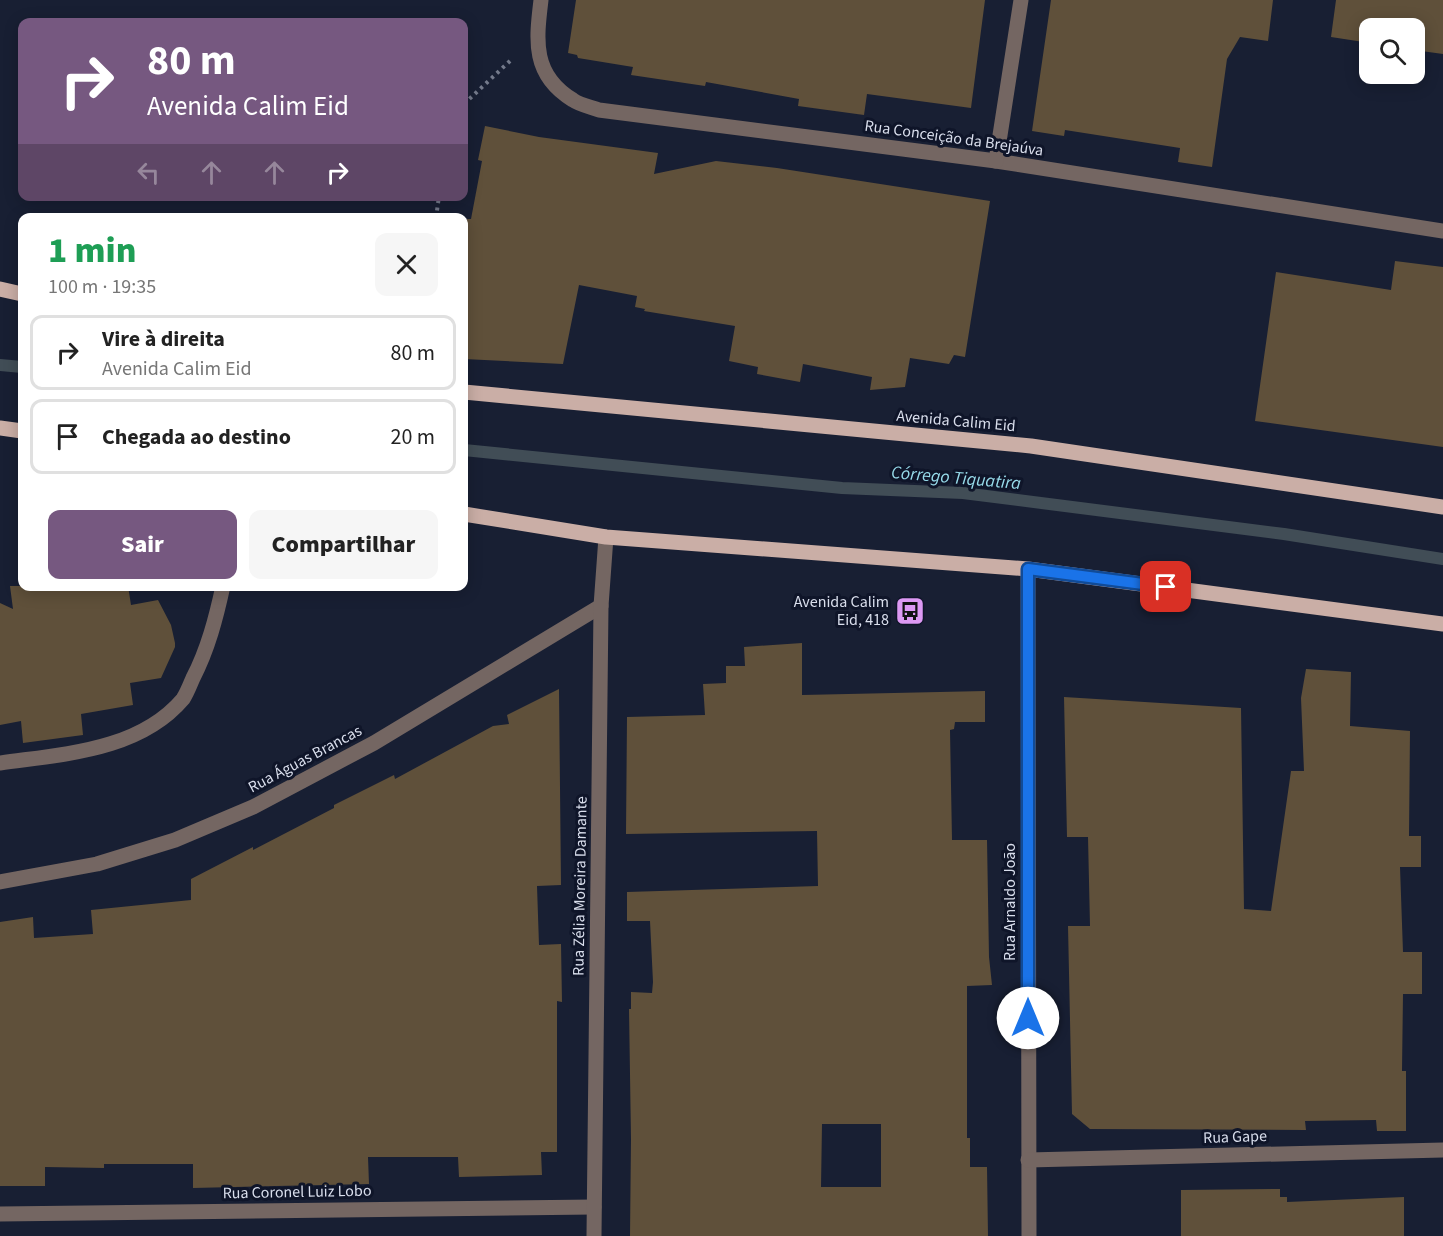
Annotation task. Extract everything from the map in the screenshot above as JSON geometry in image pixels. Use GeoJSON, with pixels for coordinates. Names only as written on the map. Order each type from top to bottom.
{"type":"FeatureCollection","features":[{"type":"Feature","properties":{"kind":"main road"},"geometry":{"type":"LineString","coordinates":[[0,289],[18,293]]}},
{"type":"Feature","properties":{"kind":"main road","name":"Avenida Calim Eid"},"geometry":{"type":"LineString","coordinates":[[468,392],[1032,446],[1443,507]]}},
{"type":"Feature","properties":{"kind":"main road"},"geometry":{"type":"LineString","coordinates":[[0,428],[18,430]]}},
{"type":"Feature","properties":{"kind":"main road"},"geometry":{"type":"LineString","coordinates":[[468,515],[606,537],[1028,569],[1443,624]]}},
{"type":"Feature","properties":{"kind":"street","name":"Rua Conceição da Brejaúva"},"geometry":{"type":"LineString","coordinates":[[541,0],[536,37],[540,62],[554,83],[573,100],[599,110],[996,161],[1443,231]]}},
{"type":"Feature","properties":{"kind":"street"},"geometry":{"type":"LineString","coordinates":[[996,161],[1021,0]]}},
{"type":"Feature","properties":{"kind":"street","name":"Rua Zélia Moreira Damante"},"geometry":{"type":"LineString","coordinates":[[594,1236],[601,606],[606,537]]}},
{"type":"Feature","properties":{"kind":"street","name":"Rua Arnaldo João"},"geometry":{"type":"LineString","coordinates":[[1028,569],[1029,1236]]}},
{"type":"Feature","properties":{"kind":"street"},"geometry":{"type":"LineString","coordinates":[[0,763],[66,753],[120,741],[156,723],[184,698],[204,657],[222,591]]}},
{"type":"Feature","properties":{"kind":"street","name":"Rua Águas Brancas"},"geometry":{"type":"LineString","coordinates":[[0,882],[97,864],[175,840],[253,807],[374,742],[601,606]]}},
{"type":"Feature","properties":{"kind":"street","name":"Rua Gape"},"geometry":{"type":"LineString","coordinates":[[1028,1160],[1443,1150]]}},
{"type":"Feature","properties":{"kind":"street","name":"Rua Coronel Luiz Lobo"},"geometry":{"type":"LineString","coordinates":[[0,1214],[594,1207]]}},
{"type":"Feature","properties":{"kind":"path"},"geometry":{"type":"LineString","coordinates":[[468,100],[536,37]]}},
{"type":"Feature","properties":{"kind":"building"},"geometry":{"type":"Polygon","coordinates":[[[576,0],[985,0],[971,108],[867,94],[864,115],[798,106],[799,99],[706,82],[705,86],[631,75],[633,67],[578,58],[577,55],[568,53],[576,0]]]}},
{"type":"Feature","properties":{"kind":"building"},"geometry":{"type":"Polygon","coordinates":[[[1051,0],[1273,0],[1268,41],[1240,37],[1227,59],[1212,167],[1178,162],[1180,148],[1065,130],[1064,136],[1032,131],[1051,0]]]}},
{"type":"Feature","properties":{"kind":"building"},"geometry":{"type":"Polygon","coordinates":[[[1336,0],[1443,0],[1443,54],[1425,52],[1425,18],[1359,18],[1359,41],[1331,37],[1336,0]]]}},
{"type":"Feature","properties":{"kind":"building"},"geometry":{"type":"Polygon","coordinates":[[[485,126],[539,137],[658,153],[654,174],[716,161],[777,168],[990,201],[965,357],[954,355],[949,364],[910,358],[905,387],[870,390],[872,377],[803,364],[800,382],[757,374],[758,367],[729,361],[735,326],[644,311],[645,309],[635,307],[637,296],[579,285],[563,364],[468,359],[468,219],[471,219],[482,161],[478,160],[485,126]]]}},
{"type":"Feature","properties":{"kind":"building"},"geometry":{"type":"Polygon","coordinates":[[[1395,261],[1443,267],[1443,447],[1255,421],[1276,272],[1391,290],[1395,261]]]}},
{"type":"Feature","properties":{"kind":"building"},"geometry":{"type":"Polygon","coordinates":[[[10,586],[18,586],[18,591],[129,591],[131,605],[158,600],[171,625],[175,647],[161,678],[130,683],[133,705],[81,714],[83,735],[23,743],[21,721],[0,725],[0,603],[13,609],[10,586]]]}},
{"type":"Feature","properties":{"kind":"building"},"geometry":{"type":"Polygon","coordinates":[[[802,643],[802,695],[985,691],[985,722],[955,722],[954,729],[950,730],[952,840],[987,840],[989,957],[992,985],[967,986],[967,1138],[970,1138],[970,1167],[987,1167],[988,1236],[630,1236],[629,1009],[631,1009],[631,992],[652,993],[653,982],[650,921],[627,921],[627,892],[818,886],[817,831],[626,834],[627,717],[705,715],[703,684],[726,683],[726,666],[745,666],[744,647],[802,643]],[[822,1124],[821,1187],[881,1187],[881,1124],[822,1124]]]}},
{"type":"Feature","properties":{"kind":"building"},"geometry":{"type":"Polygon","coordinates":[[[1306,669],[1351,672],[1350,726],[1410,731],[1409,836],[1421,836],[1421,867],[1400,867],[1403,952],[1422,952],[1422,994],[1403,994],[1402,1071],[1406,1071],[1406,1131],[1377,1131],[1376,1120],[1305,1121],[1306,1130],[1090,1129],[1072,1114],[1068,926],[1090,926],[1088,837],[1067,837],[1064,697],[1241,708],[1244,909],[1271,911],[1291,771],[1304,771],[1301,698],[1306,669]]]}},
{"type":"Feature","properties":{"kind":"building"},"geometry":{"type":"Polygon","coordinates":[[[559,689],[561,885],[537,886],[539,945],[561,944],[562,1002],[557,1001],[557,1152],[541,1152],[542,1175],[459,1177],[458,1157],[368,1157],[369,1184],[193,1188],[193,1164],[104,1164],[104,1168],[45,1167],[45,1186],[0,1186],[0,922],[33,917],[34,938],[93,934],[91,910],[191,900],[191,879],[253,847],[253,850],[394,775],[395,779],[493,726],[509,724],[507,715],[559,689]]]}},
{"type":"Feature","properties":{"kind":"building"},"geometry":{"type":"Polygon","coordinates":[[[1280,1189],[1280,1197],[1287,1197],[1287,1202],[1404,1197],[1404,1236],[1181,1236],[1181,1190],[1280,1189]]]}},
{"type":"Feature","properties":{"kind":"waterway","name":"Córrego Tiquatira"},"geometry":{"type":"LineString","coordinates":[[0,365],[18,367]]}},
{"type":"Feature","properties":{"kind":"waterway","name":"Córrego Tiquatira"},"geometry":{"type":"LineString","coordinates":[[468,450],[842,488],[963,493],[1284,534],[1443,559]]}},
{"type":"Feature","properties":{"kind":"place","name":"Avenida Calim Eid, 418"},"geometry":{"type":"Point","coordinates":[910,611]}},
{"type":"Feature","properties":{"kind":"route"},"geometry":{"type":"LineString","coordinates":[[1028,1018],[1028,569],[1166,587]]}}]}
